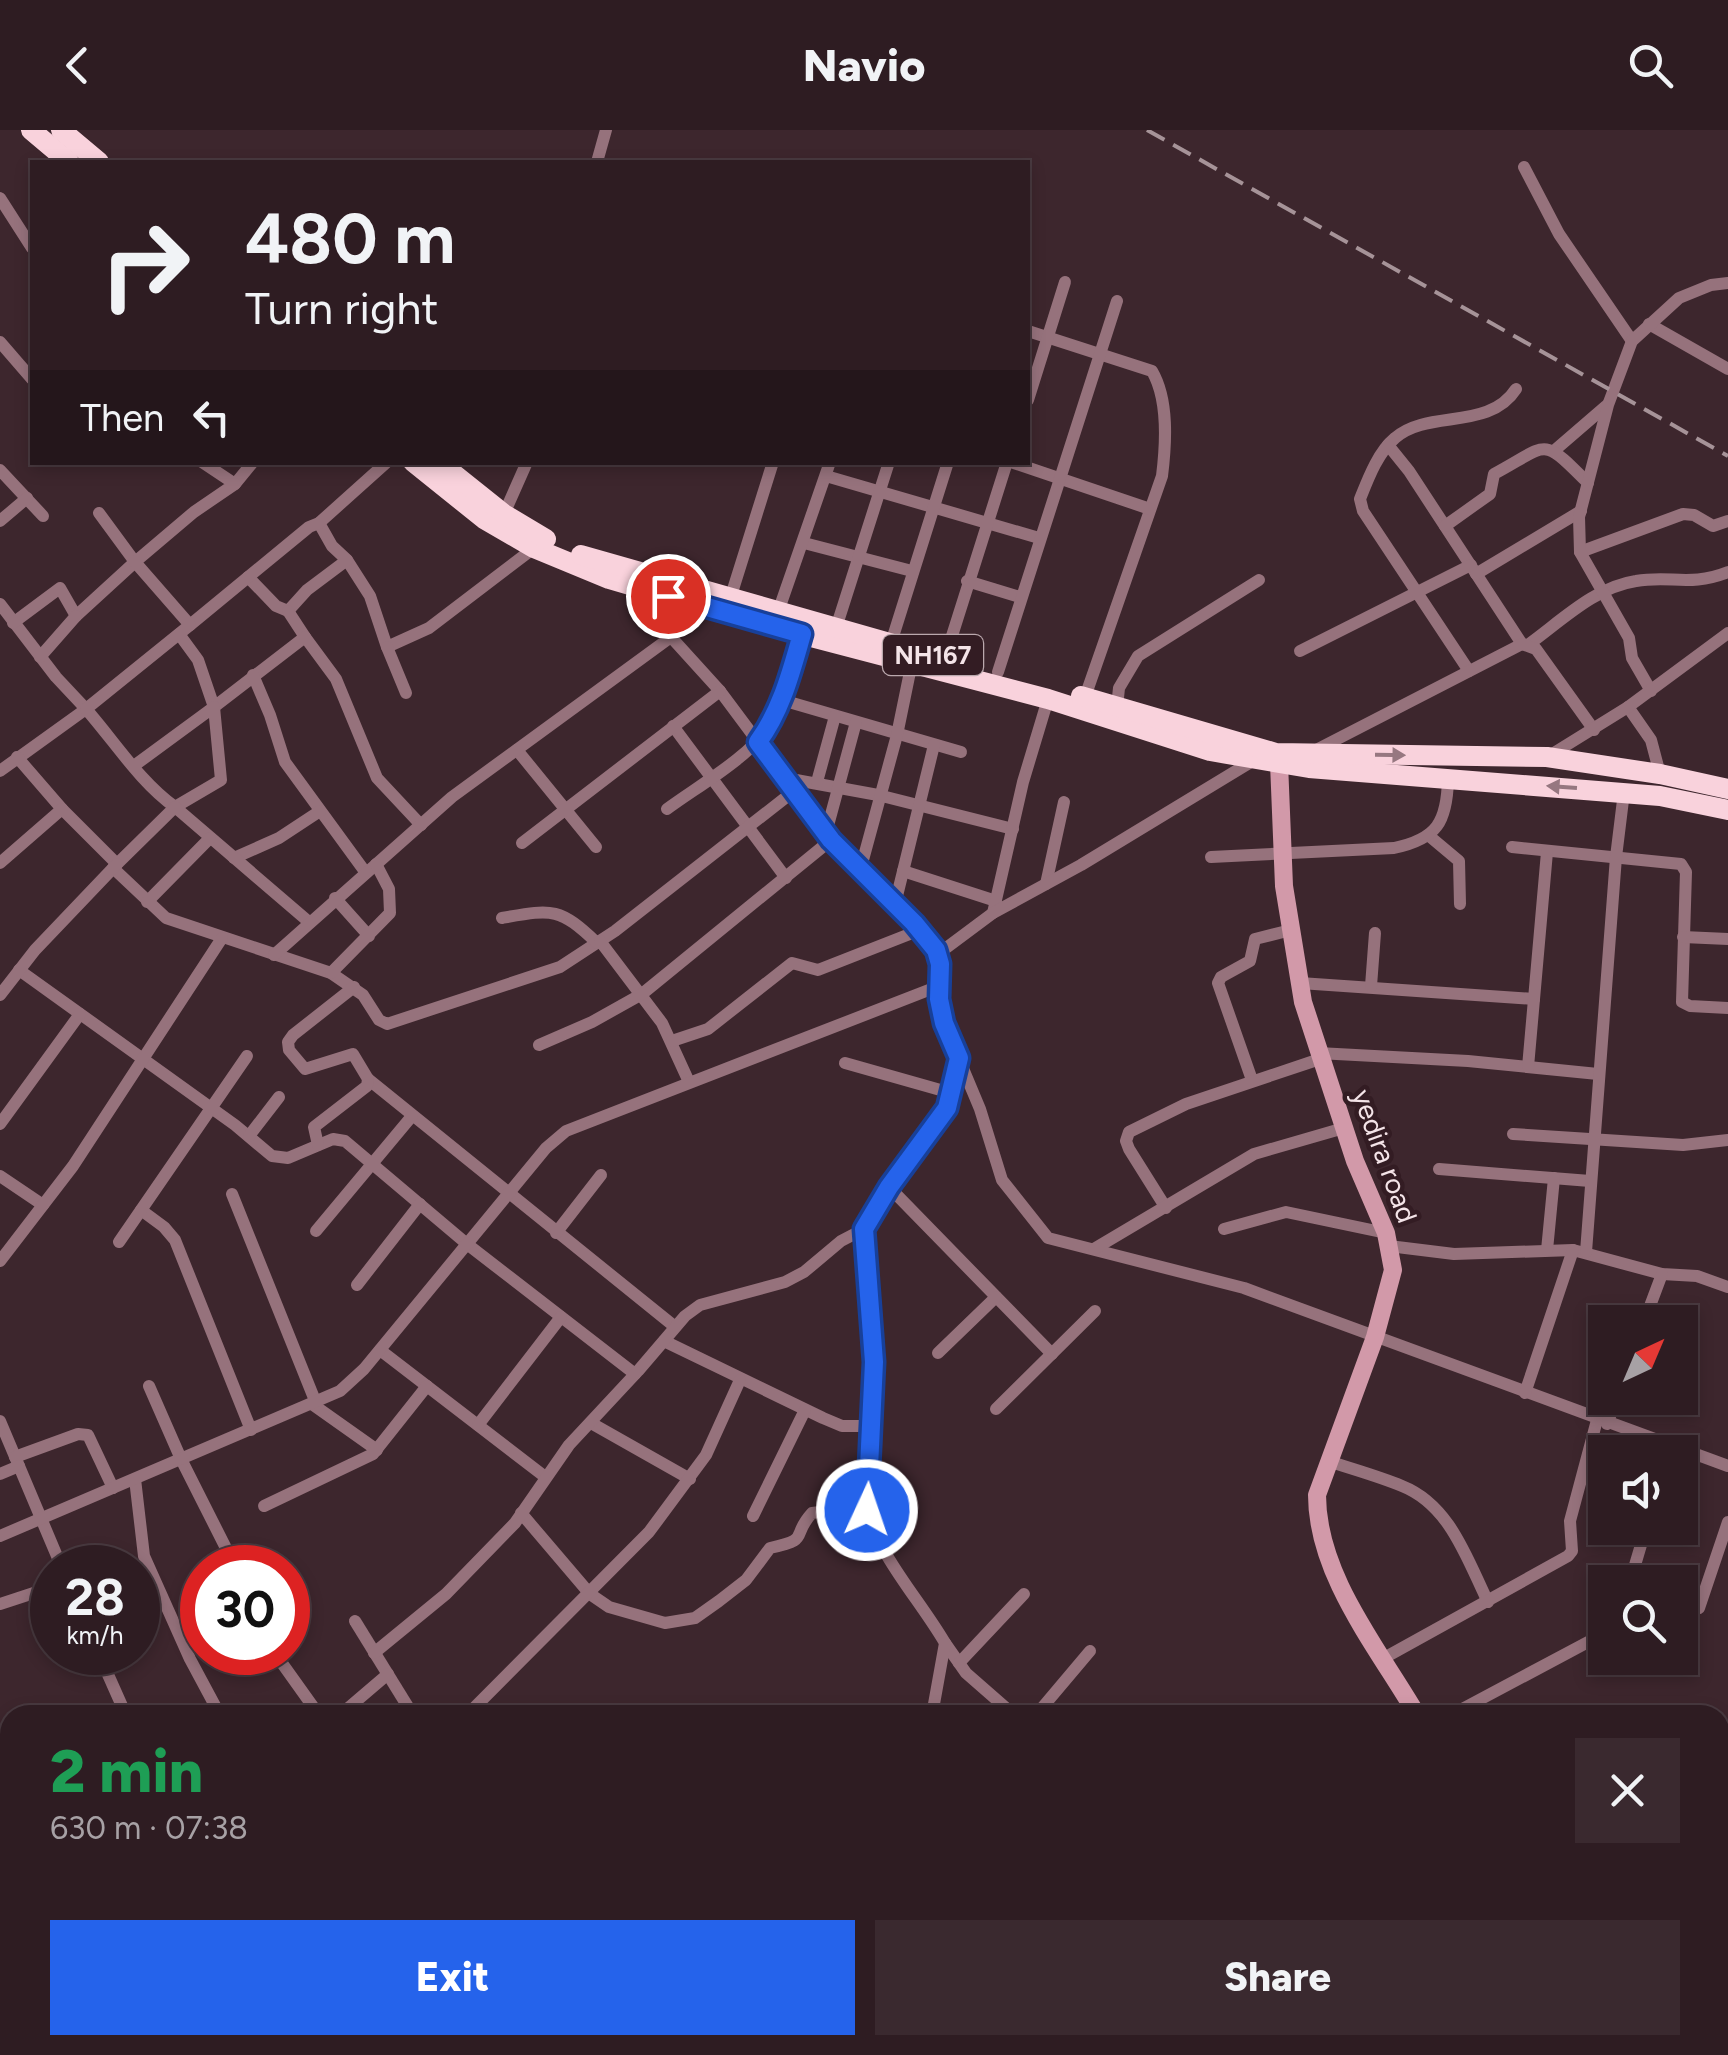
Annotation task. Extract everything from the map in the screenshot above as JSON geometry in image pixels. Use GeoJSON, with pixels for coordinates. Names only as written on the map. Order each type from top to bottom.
{"type":"FeatureCollection","features":[{"type":"Feature","properties":{"kind":"highway"},"geometry":{"type":"LineString","coordinates":[[31,130],[68,160]]}},
{"type":"Feature","properties":{"kind":"highway"},"geometry":{"type":"LineString","coordinates":[[61,130],[97,160]]}},
{"type":"Feature","properties":{"kind":"highway","name":"NH167"},"geometry":{"type":"LineString","coordinates":[[417,465],[484,519],[534,548],[609,579],[1048,700],[1210,751],[1279,764],[1624,792],[1728,810]]}},
{"type":"Feature","properties":{"kind":"highway","name":"NH167"},"geometry":{"type":"LineString","coordinates":[[443,465],[504,514],[566,550],[1276,753],[1547,757],[1728,789]]}},
{"type":"Feature","properties":{"kind":"main road","name":"yedira road"},"geometry":{"type":"LineString","coordinates":[[1279,764],[1282,853],[1300,982],[1319,1056],[1387,1239],[1393,1270],[1375,1338],[1317,1495],[1317,1523],[1342,1586],[1410,1705]]}},
{"type":"Feature","properties":{"kind":"street"},"geometry":{"type":"LineString","coordinates":[[598,160],[606,130]]}},
{"type":"Feature","properties":{"kind":"street"},"geometry":{"type":"LineString","coordinates":[[1524,167],[1559,234],[1632,341]]}},
{"type":"Feature","properties":{"kind":"street"},"geometry":{"type":"LineString","coordinates":[[0,198],[30,245]]}},
{"type":"Feature","properties":{"kind":"street"},"geometry":{"type":"LineString","coordinates":[[1030,394],[1065,282]]}},
{"type":"Feature","properties":{"kind":"street"},"geometry":{"type":"LineString","coordinates":[[1651,691],[1632,658],[1629,638],[1580,552],[1581,511],[1608,405],[1632,341],[1678,298],[1728,283]]}},
{"type":"Feature","properties":{"kind":"street"},"geometry":{"type":"LineString","coordinates":[[998,672],[1117,301]]}},
{"type":"Feature","properties":{"kind":"street"},"geometry":{"type":"LineString","coordinates":[[1649,324],[1728,369]]}},
{"type":"Feature","properties":{"kind":"street"},"geometry":{"type":"LineString","coordinates":[[1030,331],[1152,371],[1157,380],[1166,444],[1162,476],[1084,698]]}},
{"type":"Feature","properties":{"kind":"street"},"geometry":{"type":"LineString","coordinates":[[0,342],[30,377]]}},
{"type":"Feature","properties":{"kind":"street"},"geometry":{"type":"LineString","coordinates":[[1469,671],[1363,511],[1360,499],[1388,445],[1411,428],[1499,408],[1516,389]]}},
{"type":"Feature","properties":{"kind":"street"},"geometry":{"type":"LineString","coordinates":[[1555,450],[1608,405]]}},
{"type":"Feature","properties":{"kind":"street"},"geometry":{"type":"LineString","coordinates":[[1388,445],[1525,644],[1536,649],[1594,730]]}},
{"type":"Feature","properties":{"kind":"street"},"geometry":{"type":"LineString","coordinates":[[1445,526],[1490,494],[1494,474],[1536,449],[1555,450],[1588,483]]}},
{"type":"Feature","properties":{"kind":"street"},"geometry":{"type":"LineString","coordinates":[[206,465],[235,484]]}},
{"type":"Feature","properties":{"kind":"street"},"geometry":{"type":"LineString","coordinates":[[40,658],[76,616],[135,562],[194,512],[235,484],[251,465]]}},
{"type":"Feature","properties":{"kind":"street"},"geometry":{"type":"LineString","coordinates":[[0,771],[86,709],[309,527],[320,523],[384,465]]}},
{"type":"Feature","properties":{"kind":"street"},"geometry":{"type":"LineString","coordinates":[[504,514],[526,465]]}},
{"type":"Feature","properties":{"kind":"street"},"geometry":{"type":"LineString","coordinates":[[730,599],[772,465]]}},
{"type":"Feature","properties":{"kind":"street"},"geometry":{"type":"LineString","coordinates":[[836,628],[888,465]]}},
{"type":"Feature","properties":{"kind":"street"},"geometry":{"type":"LineString","coordinates":[[891,643],[947,465]]}},
{"type":"Feature","properties":{"kind":"street"},"geometry":{"type":"LineString","coordinates":[[944,658],[1008,465]]}},
{"type":"Feature","properties":{"kind":"street"},"geometry":{"type":"LineString","coordinates":[[1018,465],[1150,509]]}},
{"type":"Feature","properties":{"kind":"street"},"geometry":{"type":"LineString","coordinates":[[778,612],[828,469],[880,492],[1039,538]]}},
{"type":"Feature","properties":{"kind":"street"},"geometry":{"type":"LineString","coordinates":[[0,470],[43,516]]}},
{"type":"Feature","properties":{"kind":"street"},"geometry":{"type":"LineString","coordinates":[[0,520],[26,498]]}},
{"type":"Feature","properties":{"kind":"street"},"geometry":{"type":"LineString","coordinates":[[1300,651],[1416,591],[1473,570],[1581,511]]}},
{"type":"Feature","properties":{"kind":"street"},"geometry":{"type":"LineString","coordinates":[[0,994],[115,866],[175,807],[222,780],[214,707],[185,630],[99,513]]}},
{"type":"Feature","properties":{"kind":"street"},"geometry":{"type":"LineString","coordinates":[[1580,552],[1683,514],[1694,515],[1713,526],[1728,521]]}},
{"type":"Feature","properties":{"kind":"street"},"geometry":{"type":"LineString","coordinates":[[320,523],[332,546],[347,560],[370,596],[406,693]]}},
{"type":"Feature","properties":{"kind":"street"},"geometry":{"type":"LineString","coordinates":[[804,543],[912,572]]}},
{"type":"Feature","properties":{"kind":"street"},"geometry":{"type":"LineString","coordinates":[[387,647],[429,628],[534,548]]}},
{"type":"Feature","properties":{"kind":"street"},"geometry":{"type":"LineString","coordinates":[[288,612],[307,590],[347,560]]}},
{"type":"Feature","properties":{"kind":"street"},"geometry":{"type":"LineString","coordinates":[[1309,754],[1525,644],[1601,592],[1641,580],[1708,580],[1728,572]]}},
{"type":"Feature","properties":{"kind":"street"},"geometry":{"type":"LineString","coordinates":[[248,577],[276,606],[288,612],[336,680],[376,778],[421,825]]}},
{"type":"Feature","properties":{"kind":"street"},"geometry":{"type":"LineString","coordinates":[[967,580],[1020,597]]}},
{"type":"Feature","properties":{"kind":"street"},"geometry":{"type":"LineString","coordinates":[[1117,707],[1120,688],[1138,656],[1259,580]]}},
{"type":"Feature","properties":{"kind":"street"},"geometry":{"type":"LineString","coordinates":[[13,623],[60,588],[76,616]]}},
{"type":"Feature","properties":{"kind":"street"},"geometry":{"type":"LineString","coordinates":[[642,588],[671,637],[720,690],[828,836],[920,930],[938,954],[944,1023],[1008,1189],[1048,1238],[1222,1280],[1327,1316],[1375,1338],[1634,1435]]}},
{"type":"Feature","properties":{"kind":"street"},"geometry":{"type":"LineString","coordinates":[[0,604],[152,792],[175,807],[309,922]]}},
{"type":"Feature","properties":{"kind":"street"},"geometry":{"type":"LineString","coordinates":[[1547,757],[1628,707],[1728,633]]}},
{"type":"Feature","properties":{"kind":"street"},"geometry":{"type":"LineString","coordinates":[[667,809],[758,742],[782,700],[802,634]]}},
{"type":"Feature","properties":{"kind":"street"},"geometry":{"type":"LineString","coordinates":[[134,765],[305,637]]}},
{"type":"Feature","properties":{"kind":"street"},"geometry":{"type":"LineString","coordinates":[[274,955],[452,798],[671,637]]}},
{"type":"Feature","properties":{"kind":"street"},"geometry":{"type":"LineString","coordinates":[[860,872],[912,662]]}},
{"type":"Feature","properties":{"kind":"street"},"geometry":{"type":"LineString","coordinates":[[253,675],[285,762],[320,811],[387,883],[387,917],[332,973]]}},
{"type":"Feature","properties":{"kind":"street"},"geometry":{"type":"LineString","coordinates":[[522,843],[720,690]]}},
{"type":"Feature","properties":{"kind":"street"},"geometry":{"type":"LineString","coordinates":[[782,700],[961,752]]}},
{"type":"Feature","properties":{"kind":"street"},"geometry":{"type":"LineString","coordinates":[[995,907],[1048,700]]}},
{"type":"Feature","properties":{"kind":"street"},"geometry":{"type":"LineString","coordinates":[[1628,707],[1651,740],[1660,774]]}},
{"type":"Feature","properties":{"kind":"street"},"geometry":{"type":"LineString","coordinates":[[817,782],[835,716]]}},
{"type":"Feature","properties":{"kind":"street"},"geometry":{"type":"LineString","coordinates":[[539,1045],[642,994],[786,878],[828,836],[856,722]]}},
{"type":"Feature","properties":{"kind":"street"},"geometry":{"type":"LineString","coordinates":[[673,726],[786,878]]}},
{"type":"Feature","properties":{"kind":"street"},"geometry":{"type":"LineString","coordinates":[[895,904],[934,745]]}},
{"type":"Feature","properties":{"kind":"street"},"geometry":{"type":"LineString","coordinates":[[517,750],[596,847]]}},
{"type":"Feature","properties":{"kind":"street"},"geometry":{"type":"LineString","coordinates":[[18,757],[147,902],[166,918],[332,973],[354,987],[380,1022],[387,1024],[560,968],[794,791]]}},
{"type":"Feature","properties":{"kind":"street"},"geometry":{"type":"LineString","coordinates":[[938,954],[995,907],[1046,884],[1254,760]]}},
{"type":"Feature","properties":{"kind":"street"},"geometry":{"type":"LineString","coordinates":[[785,778],[840,787],[1013,829]]}},
{"type":"Feature","properties":{"kind":"street"},"geometry":{"type":"LineString","coordinates":[[1211,858],[1414,844],[1428,836],[1442,819],[1447,807],[1448,780]]}},
{"type":"Feature","properties":{"kind":"street"},"geometry":{"type":"LineString","coordinates":[[1525,1393],[1580,1252],[1590,1181],[1624,792]]}},
{"type":"Feature","properties":{"kind":"street"},"geometry":{"type":"LineString","coordinates":[[1046,884],[1064,802]]}},
{"type":"Feature","properties":{"kind":"street"},"geometry":{"type":"LineString","coordinates":[[0,863],[62,809]]}},
{"type":"Feature","properties":{"kind":"street"},"geometry":{"type":"LineString","coordinates":[[234,858],[279,838],[320,811]]}},
{"type":"Feature","properties":{"kind":"street"},"geometry":{"type":"LineString","coordinates":[[1428,836],[1459,861],[1460,904]]}},
{"type":"Feature","properties":{"kind":"street"},"geometry":{"type":"LineString","coordinates":[[147,902],[210,838]]}},
{"type":"Feature","properties":{"kind":"street"},"geometry":{"type":"LineString","coordinates":[[1512,848],[1676,862],[1684,867],[1682,1002],[1728,1008]]}},
{"type":"Feature","properties":{"kind":"street"},"geometry":{"type":"LineString","coordinates":[[1528,1067],[1548,852]]}},
{"type":"Feature","properties":{"kind":"street"},"geometry":{"type":"LineString","coordinates":[[902,871],[995,907]]}},
{"type":"Feature","properties":{"kind":"street"},"geometry":{"type":"LineString","coordinates":[[335,898],[369,936]]}},
{"type":"Feature","properties":{"kind":"street"},"geometry":{"type":"LineString","coordinates":[[502,918],[558,913],[599,942],[642,994],[672,1041],[688,1082]]}},
{"type":"Feature","properties":{"kind":"street"},"geometry":{"type":"LineString","coordinates":[[672,1041],[708,1029],[792,963],[818,970],[920,930]]}},
{"type":"Feature","properties":{"kind":"street"},"geometry":{"type":"LineString","coordinates":[[1252,1080],[1218,982],[1250,960],[1255,939],[1291,930]]}},
{"type":"Feature","properties":{"kind":"street"},"geometry":{"type":"LineString","coordinates":[[1370,986],[1375,933]]}},
{"type":"Feature","properties":{"kind":"street"},"geometry":{"type":"LineString","coordinates":[[1683,937],[1728,938]]}},
{"type":"Feature","properties":{"kind":"street"},"geometry":{"type":"LineString","coordinates":[[0,1260],[144,1060],[222,938]]}},
{"type":"Feature","properties":{"kind":"street"},"geometry":{"type":"LineString","coordinates":[[19,970],[278,1159],[340,1139],[466,1244],[636,1374]]}},
{"type":"Feature","properties":{"kind":"street"},"geometry":{"type":"LineString","coordinates":[[1300,982],[1534,999]]}},
{"type":"Feature","properties":{"kind":"street"},"geometry":{"type":"LineString","coordinates":[[0,1536],[314,1403],[349,1384],[559,1135],[939,986]]}},
{"type":"Feature","properties":{"kind":"street"},"geometry":{"type":"LineString","coordinates":[[354,987],[292,1035],[289,1050],[305,1069],[353,1054],[368,1079],[674,1326]]}},
{"type":"Feature","properties":{"kind":"street"},"geometry":{"type":"LineString","coordinates":[[0,1124],[80,1014]]}},
{"type":"Feature","properties":{"kind":"street"},"geometry":{"type":"LineString","coordinates":[[119,1242],[246,1056]]}},
{"type":"Feature","properties":{"kind":"street"},"geometry":{"type":"LineString","coordinates":[[1166,1208],[1129,1149],[1129,1132],[1186,1104],[1319,1056],[1598,1074]]}},
{"type":"Feature","properties":{"kind":"street"},"geometry":{"type":"LineString","coordinates":[[374,1652],[446,1594],[520,1513],[544,1476],[674,1326],[700,1305],[785,1282],[864,1229],[889,1187],[940,1119],[951,1094],[959,1058]]}},
{"type":"Feature","properties":{"kind":"street"},"geometry":{"type":"LineString","coordinates":[[845,1062],[951,1094]]}},
{"type":"Feature","properties":{"kind":"street"},"geometry":{"type":"LineString","coordinates":[[318,1145],[314,1127],[367,1086],[368,1079]]}},
{"type":"Feature","properties":{"kind":"street"},"geometry":{"type":"LineString","coordinates":[[249,1136],[279,1098]]}},
{"type":"Feature","properties":{"kind":"street"},"geometry":{"type":"LineString","coordinates":[[316,1230],[412,1116]]}},
{"type":"Feature","properties":{"kind":"street"},"geometry":{"type":"LineString","coordinates":[[1094,1249],[1254,1154],[1344,1128]]}},
{"type":"Feature","properties":{"kind":"street"},"geometry":{"type":"LineString","coordinates":[[1513,1134],[1683,1145],[1728,1140]]}},
{"type":"Feature","properties":{"kind":"street"},"geometry":{"type":"LineString","coordinates":[[1439,1168],[1590,1181]]}},
{"type":"Feature","properties":{"kind":"street"},"geometry":{"type":"LineString","coordinates":[[556,1233],[601,1174]]}},
{"type":"Feature","properties":{"kind":"street"},"geometry":{"type":"LineString","coordinates":[[0,1176],[43,1205]]}},
{"type":"Feature","properties":{"kind":"street"},"geometry":{"type":"LineString","coordinates":[[1547,1250],[1554,1178]]}},
{"type":"Feature","properties":{"kind":"street"},"geometry":{"type":"LineString","coordinates":[[889,1187],[1052,1354]]}},
{"type":"Feature","properties":{"kind":"street"},"geometry":{"type":"LineString","coordinates":[[232,1194],[314,1403],[378,1450]]}},
{"type":"Feature","properties":{"kind":"street"},"geometry":{"type":"LineString","coordinates":[[358,1285],[420,1204]]}},
{"type":"Feature","properties":{"kind":"street"},"geometry":{"type":"LineString","coordinates":[[141,1210],[175,1240],[251,1430]]}},
{"type":"Feature","properties":{"kind":"street"},"geometry":{"type":"LineString","coordinates":[[1224,1229],[1286,1212],[1454,1254],[1580,1252],[1662,1274],[1696,1276],[1728,1287]]}},
{"type":"Feature","properties":{"kind":"street"},"geometry":{"type":"LineString","coordinates":[[864,1229],[874,1362],[867,1506],[871,1525],[959,1663],[1001,1705]]}},
{"type":"Feature","properties":{"kind":"street"},"geometry":{"type":"LineString","coordinates":[[1650,1305],[1662,1274]]}},
{"type":"Feature","properties":{"kind":"street"},"geometry":{"type":"LineString","coordinates":[[938,1353],[996,1297]]}},
{"type":"Feature","properties":{"kind":"street"},"geometry":{"type":"LineString","coordinates":[[996,1410],[1095,1311]]}},
{"type":"Feature","properties":{"kind":"street"},"geometry":{"type":"LineString","coordinates":[[478,1426],[561,1317]]}},
{"type":"Feature","properties":{"kind":"street"},"geometry":{"type":"LineString","coordinates":[[664,1341],[842,1426],[872,1426]]}},
{"type":"Feature","properties":{"kind":"street"},"geometry":{"type":"LineString","coordinates":[[380,1350],[544,1476]]}},
{"type":"Feature","properties":{"kind":"street"},"geometry":{"type":"LineString","coordinates":[[477,1705],[649,1532],[706,1455],[740,1380]]}},
{"type":"Feature","properties":{"kind":"street"},"geometry":{"type":"LineString","coordinates":[[149,1386],[224,1545]]}},
{"type":"Feature","properties":{"kind":"street"},"geometry":{"type":"LineString","coordinates":[[264,1506],[378,1450],[427,1386]]}},
{"type":"Feature","properties":{"kind":"street"},"geometry":{"type":"LineString","coordinates":[[753,1516],[806,1410]]}},
{"type":"Feature","properties":{"kind":"street"},"geometry":{"type":"LineString","coordinates":[[1384,1658],[1564,1560],[1572,1550],[1570,1520],[1606,1415]]}},
{"type":"Feature","properties":{"kind":"street"},"geometry":{"type":"LineString","coordinates":[[0,1421],[52,1545]]}},
{"type":"Feature","properties":{"kind":"street"},"geometry":{"type":"LineString","coordinates":[[590,1423],[690,1479]]}},
{"type":"Feature","properties":{"kind":"street"},"geometry":{"type":"LineString","coordinates":[[0,1474],[78,1434],[88,1436],[113,1488]]}},
{"type":"Feature","properties":{"kind":"street"},"geometry":{"type":"LineString","coordinates":[[1698,1457],[1728,1466]]}},
{"type":"Feature","properties":{"kind":"street"},"geometry":{"type":"LineString","coordinates":[[1328,1461],[1403,1486],[1430,1505],[1453,1530],[1488,1602]]}},
{"type":"Feature","properties":{"kind":"street"},"geometry":{"type":"LineString","coordinates":[[135,1479],[144,1556],[215,1705]]}},
{"type":"Feature","properties":{"kind":"street"},"geometry":{"type":"LineString","coordinates":[[520,1513],[590,1594],[609,1607],[665,1623],[695,1618],[746,1580],[770,1548],[799,1539],[812,1513],[867,1506]]}},
{"type":"Feature","properties":{"kind":"street"},"geometry":{"type":"LineString","coordinates":[[1700,1608],[1728,1522]]}},
{"type":"Feature","properties":{"kind":"street"},"geometry":{"type":"LineString","coordinates":[[0,1604],[30,1594]]}},
{"type":"Feature","properties":{"kind":"street"},"geometry":{"type":"LineString","coordinates":[[959,1663],[1024,1594]]}},
{"type":"Feature","properties":{"kind":"street"},"geometry":{"type":"LineString","coordinates":[[355,1621],[407,1705]]}},
{"type":"Feature","properties":{"kind":"street"},"geometry":{"type":"LineString","coordinates":[[1470,1705],[1588,1642]]}},
{"type":"Feature","properties":{"kind":"street"},"geometry":{"type":"LineString","coordinates":[[934,1705],[945,1643]]}},
{"type":"Feature","properties":{"kind":"street"},"geometry":{"type":"LineString","coordinates":[[1044,1705],[1090,1651]]}},
{"type":"Feature","properties":{"kind":"street"},"geometry":{"type":"LineString","coordinates":[[352,1705],[388,1674]]}},
{"type":"Feature","properties":{"kind":"street"},"geometry":{"type":"LineString","coordinates":[[108,1675],[122,1705]]}},
{"type":"Feature","properties":{"kind":"street"},"geometry":{"type":"LineString","coordinates":[[290,1675],[312,1705]]}},
{"type":"Feature","properties":{"kind":"railway"},"geometry":{"type":"LineString","coordinates":[[1147,130],[1728,456]]}},
{"type":"Feature","properties":{"kind":"route"},"geometry":{"type":"LineString","coordinates":[[668,596],[802,634],[782,700],[758,742],[831,840],[930,942],[940,964],[939,999],[959,1058],[954,1085],[947,1108],[934,1129],[889,1187],[864,1229],[874,1362],[867,1510]]}}]}
